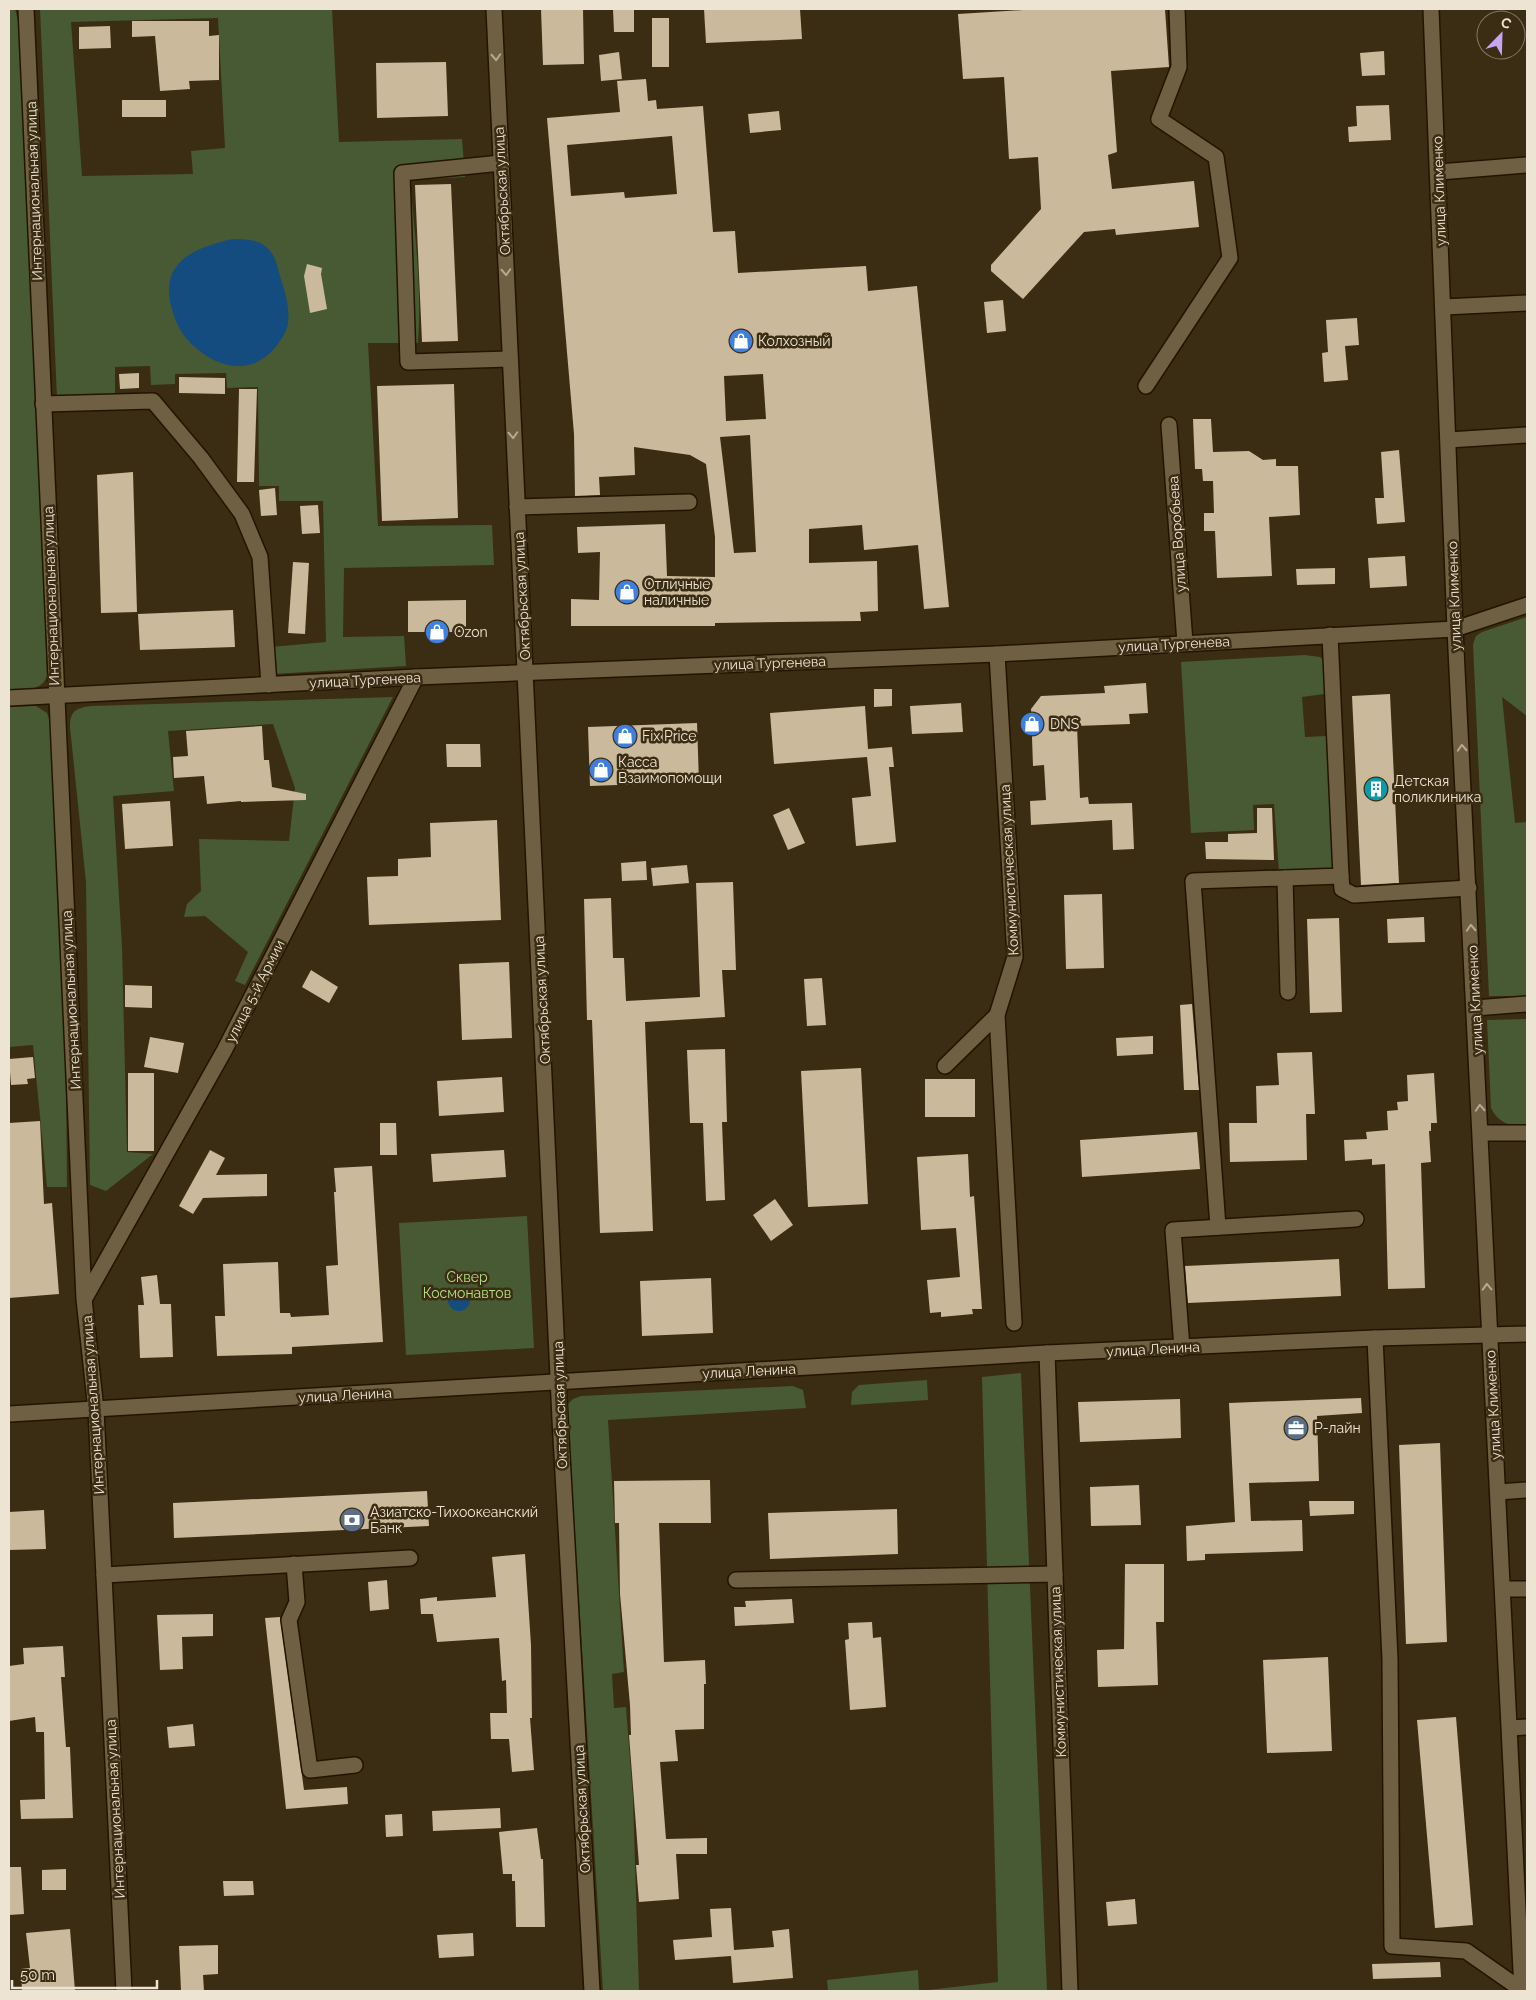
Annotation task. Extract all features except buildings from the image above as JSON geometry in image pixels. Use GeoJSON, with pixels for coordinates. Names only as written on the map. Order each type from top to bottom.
{"type":"FeatureCollection","features":[{"type":"Feature","properties":{"kind":"street","name":"Интернациональная улица"},"geometry":{"type":"LineString","coordinates":[[26,9],[84,1299],[96,1410],[124,1991]]}},
{"type":"Feature","properties":{"kind":"street","name":"Октябрьская улица"},"geometry":{"type":"LineString","coordinates":[[494,9],[559,1382],[592,1991]]}},
{"type":"Feature","properties":{"kind":"street"},"geometry":{"type":"LineString","coordinates":[[1146,386],[1230,258],[1216,157],[1159,119],[1179,67],[1176,9]]}},
{"type":"Feature","properties":{"kind":"street","name":"улица Клименко"},"geometry":{"type":"LineString","coordinates":[[1431,9],[1439,172],[1455,629],[1475,1008],[1489,1336],[1511,1728],[1522,1991]]}},
{"type":"Feature","properties":{"kind":"street"},"geometry":{"type":"LineString","coordinates":[[501,163],[402,173],[408,362],[510,359]]}},
{"type":"Feature","properties":{"kind":"street"},"geometry":{"type":"LineString","coordinates":[[1439,172],[1527,165]]}},
{"type":"Feature","properties":{"kind":"street"},"geometry":{"type":"LineString","coordinates":[[1444,307],[1527,303]]}},
{"type":"Feature","properties":{"kind":"street"},"geometry":{"type":"LineString","coordinates":[[43,404],[153,401],[202,458],[242,514],[260,557],[269,685]]}},
{"type":"Feature","properties":{"kind":"street","name":"улица Воробьева"},"geometry":{"type":"LineString","coordinates":[[1169,425],[1185,643]]}},
{"type":"Feature","properties":{"kind":"street"},"geometry":{"type":"LineString","coordinates":[[1449,440],[1527,435]]}},
{"type":"Feature","properties":{"kind":"street"},"geometry":{"type":"LineString","coordinates":[[517,506],[689,502]]}},
{"type":"Feature","properties":{"kind":"street","name":"улица Тургенева"},"geometry":{"type":"LineString","coordinates":[[9,698],[416,677],[997,654],[1455,629],[1527,605]]}},
{"type":"Feature","properties":{"kind":"street"},"geometry":{"type":"LineString","coordinates":[[1330,635],[1342,888],[1354,895],[1469,888]]}},
{"type":"Feature","properties":{"kind":"street","name":"Коммунистическая улица"},"geometry":{"type":"LineString","coordinates":[[997,654],[1015,957],[997,1015],[1014,1323]]}},
{"type":"Feature","properties":{"kind":"street","name":"улица 5-й Армии"},"geometry":{"type":"LineString","coordinates":[[84,1299],[224,1052],[416,677]]}},
{"type":"Feature","properties":{"kind":"street"},"geometry":{"type":"LineString","coordinates":[[1218,1228],[1193,881],[1341,876]]}},
{"type":"Feature","properties":{"kind":"street"},"geometry":{"type":"LineString","coordinates":[[1285,878],[1288,992]]}},
{"type":"Feature","properties":{"kind":"street"},"geometry":{"type":"LineString","coordinates":[[1475,1008],[1527,1004]]}},
{"type":"Feature","properties":{"kind":"street"},"geometry":{"type":"LineString","coordinates":[[945,1066],[997,1015]]}},
{"type":"Feature","properties":{"kind":"street"},"geometry":{"type":"LineString","coordinates":[[1481,1133],[1527,1133]]}},
{"type":"Feature","properties":{"kind":"street"},"geometry":{"type":"LineString","coordinates":[[1182,1348],[1173,1230],[1356,1219]]}},
{"type":"Feature","properties":{"kind":"street","name":"улица Ленина"},"geometry":{"type":"LineString","coordinates":[[9,1414],[1047,1353],[1374,1338],[1527,1334]]}},
{"type":"Feature","properties":{"kind":"street"},"geometry":{"type":"LineString","coordinates":[[1374,1338],[1390,1659],[1392,1946],[1466,1951],[1522,1991]]}},
{"type":"Feature","properties":{"kind":"street","name":"Коммунистическая улица"},"geometry":{"type":"LineString","coordinates":[[1047,1353],[1070,1991]]}},
{"type":"Feature","properties":{"kind":"street"},"geometry":{"type":"LineString","coordinates":[[1498,1492],[1527,1490]]}},
{"type":"Feature","properties":{"kind":"street"},"geometry":{"type":"LineString","coordinates":[[104,1575],[410,1558]]}},
{"type":"Feature","properties":{"kind":"street"},"geometry":{"type":"LineString","coordinates":[[294,1564],[297,1602],[289,1620],[310,1770],[355,1765]]}},
{"type":"Feature","properties":{"kind":"street"},"geometry":{"type":"LineString","coordinates":[[736,1580],[1055,1574]]}},
{"type":"Feature","properties":{"kind":"street"},"geometry":{"type":"LineString","coordinates":[[1503,1589],[1527,1589]]}},
{"type":"Feature","properties":{"kind":"street"},"geometry":{"type":"LineString","coordinates":[[1511,1728],[1527,1727]]}},
{"type":"Feature","properties":{"kind":"green space"},"geometry":{"type":"Polygon","coordinates":[[[9,9],[15,9],[21,32],[47,675],[45,680],[37,687],[21,689],[9,689],[9,9]]]}},
{"type":"Feature","properties":{"kind":"green space"},"geometry":{"type":"Polygon","coordinates":[[[40,9],[332,9],[339,142],[462,139],[465,177],[410,180],[419,282],[418,343],[368,343],[378,526],[492,525],[494,565],[344,568],[343,637],[404,636],[406,666],[273,674],[271,647],[326,642],[323,501],[279,501],[279,486],[259,486],[258,387],[227,388],[226,373],[175,374],[175,384],[151,385],[150,366],[115,367],[115,397],[57,398],[40,9]],[[218,18],[71,22],[82,176],[193,174],[191,151],[225,148],[218,18]]]}},
{"type":"Feature","properties":{"kind":"green space"},"geometry":{"type":"Polygon","coordinates":[[[1527,617],[1527,716],[1502,697],[1515,823],[1527,822],[1527,996],[1489,996],[1473,644],[1476,636],[1482,632],[1527,617]]]}},
{"type":"Feature","properties":{"kind":"green space"},"geometry":{"type":"Polygon","coordinates":[[[1305,655],[1320,657],[1324,661],[1326,690],[1324,694],[1302,697],[1305,737],[1327,736],[1334,869],[1279,872],[1274,804],[1253,805],[1254,830],[1191,833],[1181,662],[1305,655]]]}},
{"type":"Feature","properties":{"kind":"green space"},"geometry":{"type":"Polygon","coordinates":[[[393,697],[245,985],[235,981],[248,952],[205,916],[184,917],[187,904],[201,891],[199,839],[289,841],[295,788],[273,724],[168,731],[174,791],[113,796],[122,947],[127,1152],[153,1154],[106,1191],[90,1185],[86,882],[70,727],[71,717],[78,709],[91,706],[393,697]]]}},
{"type":"Feature","properties":{"kind":"green space"},"geometry":{"type":"Polygon","coordinates":[[[36,706],[47,713],[50,721],[65,951],[67,1187],[47,1187],[33,1045],[9,1047],[9,707],[36,706]]]}},
{"type":"Feature","properties":{"kind":"green space"},"geometry":{"type":"Polygon","coordinates":[[[1527,1019],[1527,1126],[1516,1126],[1501,1121],[1491,1108],[1487,1020],[1527,1019]]]}},
{"type":"Feature","properties":{"kind":"green space","name":"Сквер Космонавтов"},"geometry":{"type":"Polygon","coordinates":[[[527,1216],[534,1348],[406,1355],[399,1223],[527,1216]]]}},
{"type":"Feature","properties":{"kind":"green space"},"geometry":{"type":"Polygon","coordinates":[[[1021,1373],[1047,1991],[919,1991],[998,1982],[982,1377],[1021,1373]]]}},
{"type":"Feature","properties":{"kind":"green space"},"geometry":{"type":"Polygon","coordinates":[[[927,1380],[928,1400],[851,1405],[852,1392],[859,1385],[927,1380]]]}},
{"type":"Feature","properties":{"kind":"green space"},"geometry":{"type":"Polygon","coordinates":[[[793,1386],[803,1390],[806,1408],[608,1420],[624,1672],[612,1674],[614,1708],[626,1707],[633,1798],[639,1991],[603,1991],[567,1405],[573,1399],[581,1396],[793,1386]]]}},
{"type":"Feature","properties":{"kind":"green space"},"geometry":{"type":"Polygon","coordinates":[[[918,1970],[919,1991],[828,1991],[827,1980],[918,1970]]]}},
{"type":"Feature","properties":{"kind":"water"},"geometry":{"type":"Polygon","coordinates":[[[232,239],[258,242],[271,252],[277,264],[287,300],[288,324],[282,338],[264,358],[245,366],[224,364],[205,355],[196,348],[183,334],[177,324],[171,306],[169,291],[171,278],[176,267],[183,259],[205,247],[232,239]]]}},
{"type":"Feature","properties":{"kind":"water"},"geometry":{"type":"Polygon","coordinates":[[[459,1289],[469,1296],[470,1300],[463,1310],[459,1311],[449,1304],[448,1300],[455,1290],[459,1289]]]}},
{"type":"Feature","properties":{"kind":"place","name":"Колхозный"},"geometry":{"type":"Point","coordinates":[741,341]}},
{"type":"Feature","properties":{"kind":"place","name":"Отличные наличные"},"geometry":{"type":"Point","coordinates":[627,592]}},
{"type":"Feature","properties":{"kind":"place","name":"Ozon"},"geometry":{"type":"Point","coordinates":[437,632]}},
{"type":"Feature","properties":{"kind":"place","name":"DNS"},"geometry":{"type":"Point","coordinates":[1032,724]}},
{"type":"Feature","properties":{"kind":"place","name":"Fix Price"},"geometry":{"type":"Point","coordinates":[625,736]}},
{"type":"Feature","properties":{"kind":"place","name":"Касса Взаимопомощи"},"geometry":{"type":"Point","coordinates":[601,770]}},
{"type":"Feature","properties":{"kind":"place","name":"Детская поликлиника"},"geometry":{"type":"Point","coordinates":[1376,789]}},
{"type":"Feature","properties":{"kind":"place","name":"Р-лайн"},"geometry":{"type":"Point","coordinates":[1296,1428]}},
{"type":"Feature","properties":{"kind":"place","name":"Азиатско-Тихоокеанский Банк"},"geometry":{"type":"Point","coordinates":[352,1520]}}]}
